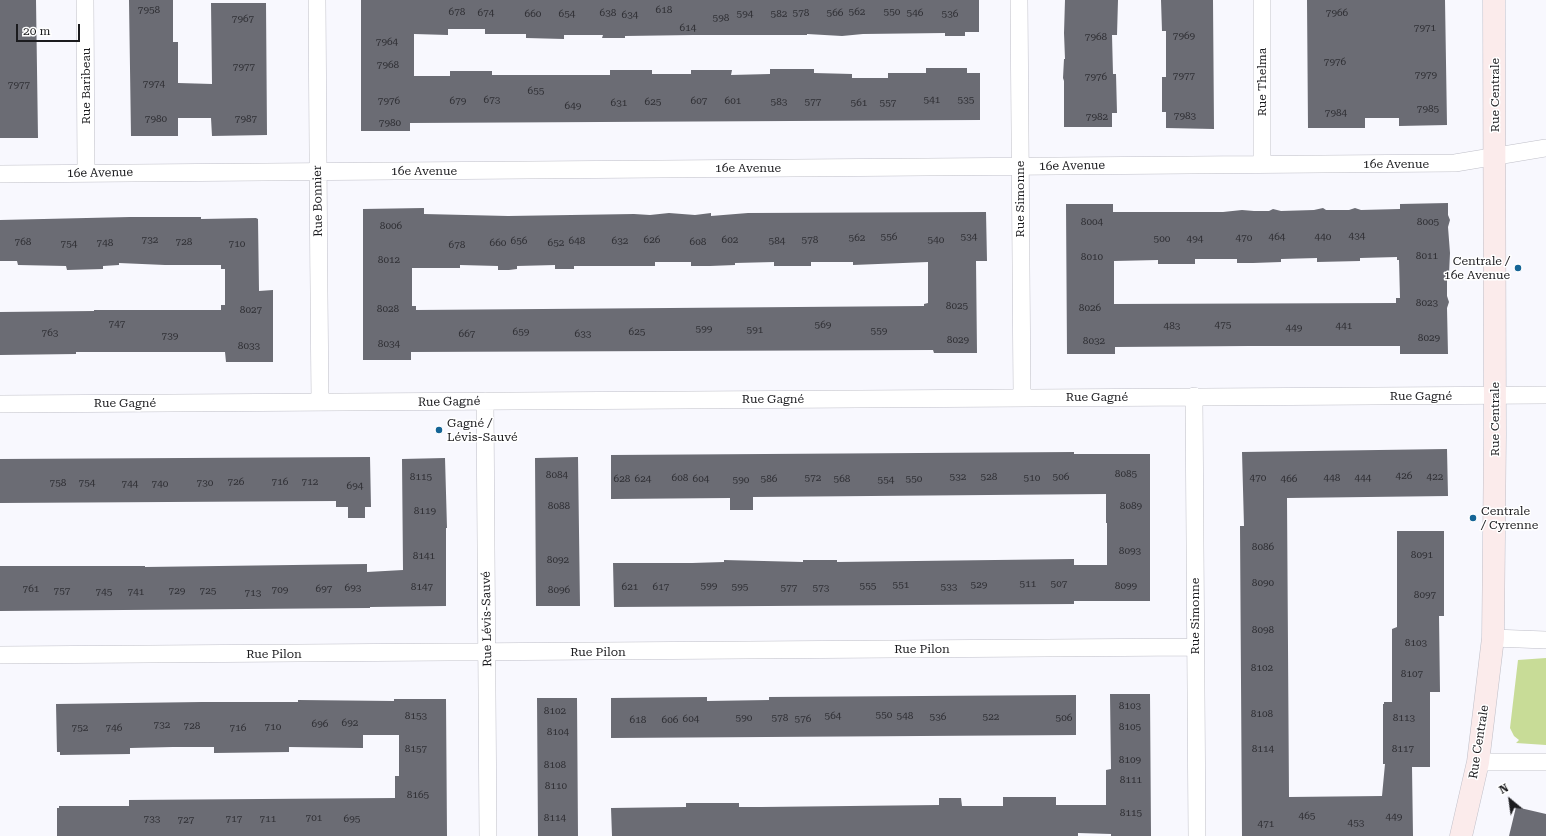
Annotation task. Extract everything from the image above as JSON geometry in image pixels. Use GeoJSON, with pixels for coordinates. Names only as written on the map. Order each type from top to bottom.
{"type":"FeatureCollection","features":[{"type":"Feature","properties":{"kind":"street","name":"Rue Baribeau"},"geometry":{"type":"LineString","coordinates":[[85,0],[86,173]]}},
{"type":"Feature","properties":{"kind":"street","name":"Rue Bonnier"},"geometry":{"type":"LineString","coordinates":[[317,0],[317,171],[320,402]]}},
{"type":"Feature","properties":{"kind":"street","name":"Rue Simonne"},"geometry":{"type":"LineString","coordinates":[[1019,0],[1022,397]]}},
{"type":"Feature","properties":{"kind":"street","name":"Rue Thelma"},"geometry":{"type":"LineString","coordinates":[[1262,0],[1262,164]]}},
{"type":"Feature","properties":{"kind":"street","name":"Rue Centrale"},"geometry":{"type":"LineString","coordinates":[[1461,836],[1478,762],[1493,638],[1495,396],[1494,0]]}},
{"type":"Feature","properties":{"kind":"street","name":"16e Avenue"},"geometry":{"type":"LineString","coordinates":[[0,174],[1456,163],[1546,148]]}},
{"type":"Feature","properties":{"kind":"street","name":"Rue Gagné"},"geometry":{"type":"LineString","coordinates":[[0,404],[1546,395]]}},
{"type":"Feature","properties":{"kind":"street","name":"Rue Simonne"},"geometry":{"type":"LineString","coordinates":[[1194,396],[1197,836]]}},
{"type":"Feature","properties":{"kind":"street","name":"Rue Lévis-Sauvé"},"geometry":{"type":"LineString","coordinates":[[485,401],[488,652],[488,836]]}},
{"type":"Feature","properties":{"kind":"street"},"geometry":{"type":"LineString","coordinates":[[1493,638],[1546,640]]}},
{"type":"Feature","properties":{"kind":"street","name":"Rue Pilon"},"geometry":{"type":"LineString","coordinates":[[0,655],[1196,647]]}},
{"type":"Feature","properties":{"kind":"street"},"geometry":{"type":"LineString","coordinates":[[1478,762],[1546,762]]}},
{"type":"Feature","properties":{"kind":"green space"},"geometry":{"type":"Polygon","coordinates":[[[1546,658],[1546,745],[1516,743],[1519,740],[1514,736],[1510,728],[1518,660],[1546,658]]]}},
{"type":"Feature","properties":{"kind":"building"},"geometry":{"type":"Polygon","coordinates":[[[0,0],[36,0],[38,138],[0,138],[0,0]]]}},
{"type":"Feature","properties":{"kind":"building"},"geometry":{"type":"Polygon","coordinates":[[[129,0],[173,0],[173,42],[178,42],[178,83],[212,84],[211,3],[266,3],[267,135],[212,136],[211,118],[178,118],[178,136],[131,136],[129,0]]]}},
{"type":"Feature","properties":{"kind":"building"},"geometry":{"type":"Polygon","coordinates":[[[361,0],[979,0],[979,32],[965,32],[965,36],[945,36],[945,33],[863,34],[842,36],[807,34],[625,36],[625,38],[602,38],[603,35],[564,35],[564,39],[526,38],[526,34],[485,34],[485,29],[448,29],[448,35],[414,34],[414,76],[450,76],[450,71],[492,71],[492,75],[610,75],[610,70],[652,70],[652,74],[691,74],[691,70],[732,70],[731,75],[770,74],[770,69],[814,69],[814,73],[852,74],[852,78],[888,78],[888,73],[926,73],[926,68],[967,68],[967,73],[980,73],[980,120],[410,123],[410,131],[361,131],[361,0]]]}},
{"type":"Feature","properties":{"kind":"building"},"geometry":{"type":"Polygon","coordinates":[[[1065,0],[1118,0],[1117,35],[1112,35],[1113,74],[1116,74],[1117,113],[1112,113],[1112,127],[1064,127],[1063,78],[1065,59],[1065,0]]]}},
{"type":"Feature","properties":{"kind":"building"},"geometry":{"type":"Polygon","coordinates":[[[1161,0],[1213,0],[1214,129],[1166,128],[1166,112],[1162,112],[1162,77],[1166,77],[1166,31],[1162,31],[1161,0]]]}},
{"type":"Feature","properties":{"kind":"building"},"geometry":{"type":"Polygon","coordinates":[[[1307,0],[1445,0],[1447,125],[1399,126],[1399,118],[1365,118],[1365,128],[1308,128],[1307,0]]]}},
{"type":"Feature","properties":{"kind":"building"},"geometry":{"type":"Polygon","coordinates":[[[1448,203],[1448,215],[1450,220],[1448,227],[1450,253],[1449,274],[1447,274],[1447,296],[1449,302],[1447,308],[1448,354],[1400,354],[1400,346],[1248,346],[1115,347],[1115,354],[1067,354],[1066,204],[1113,204],[1113,212],[1223,212],[1242,210],[1269,211],[1273,209],[1281,211],[1314,210],[1323,208],[1326,210],[1349,210],[1355,208],[1361,210],[1400,209],[1400,204],[1448,203]],[[1397,257],[1360,258],[1360,261],[1317,262],[1317,258],[1281,259],[1281,262],[1237,263],[1237,259],[1195,259],[1195,264],[1158,264],[1158,260],[1114,261],[1114,304],[1396,303],[1396,298],[1400,298],[1399,260],[1397,260],[1397,257]]]}},
{"type":"Feature","properties":{"kind":"building"},"geometry":{"type":"Polygon","coordinates":[[[424,208],[424,214],[508,216],[650,215],[669,213],[695,215],[711,213],[711,216],[748,213],[986,212],[987,261],[976,261],[977,353],[934,353],[933,350],[411,352],[411,360],[363,360],[363,209],[424,208]],[[655,262],[655,266],[574,266],[574,269],[555,269],[555,265],[517,266],[517,269],[509,270],[498,270],[498,266],[460,265],[460,268],[412,268],[412,306],[416,306],[416,310],[924,306],[924,304],[928,303],[928,262],[853,265],[853,262],[811,262],[811,266],[774,266],[774,262],[691,266],[691,262],[655,262]]]}},
{"type":"Feature","properties":{"kind":"building"},"geometry":{"type":"Polygon","coordinates":[[[130,217],[258,219],[259,291],[273,290],[273,362],[226,362],[225,352],[76,352],[76,354],[0,355],[0,312],[221,310],[221,305],[225,305],[225,269],[221,269],[221,265],[119,263],[119,265],[103,266],[103,269],[67,270],[66,266],[18,265],[17,261],[0,261],[0,220],[130,217]]]}},
{"type":"Feature","properties":{"kind":"building"},"geometry":{"type":"Polygon","coordinates":[[[1447,449],[1448,496],[1287,498],[1289,797],[1382,796],[1385,764],[1383,764],[1383,704],[1384,702],[1392,702],[1392,629],[1397,627],[1397,531],[1444,531],[1444,616],[1439,616],[1440,692],[1430,692],[1430,767],[1412,767],[1413,836],[1242,836],[1240,526],[1244,526],[1242,452],[1447,449]]]}},
{"type":"Feature","properties":{"kind":"building"},"geometry":{"type":"Polygon","coordinates":[[[1074,452],[1074,454],[1150,454],[1150,601],[1074,601],[1074,604],[614,607],[613,563],[692,563],[724,562],[724,560],[803,562],[803,560],[837,560],[837,562],[1074,559],[1074,565],[1107,565],[1107,523],[1106,494],[753,497],[753,510],[730,510],[730,498],[611,499],[611,455],[1074,452]]]}},
{"type":"Feature","properties":{"kind":"building"},"geometry":{"type":"Polygon","coordinates":[[[370,457],[371,507],[365,507],[365,518],[348,518],[348,507],[336,507],[336,501],[0,503],[0,459],[370,457]]]}},
{"type":"Feature","properties":{"kind":"building"},"geometry":{"type":"Polygon","coordinates":[[[578,457],[580,606],[536,606],[535,458],[578,457]]]}},
{"type":"Feature","properties":{"kind":"building"},"geometry":{"type":"Polygon","coordinates":[[[445,458],[447,528],[446,606],[0,611],[0,566],[145,567],[367,564],[367,572],[403,570],[402,459],[445,458]]]}},
{"type":"Feature","properties":{"kind":"building"},"geometry":{"type":"Polygon","coordinates":[[[1110,694],[1150,694],[1151,836],[1111,836],[1111,834],[1078,833],[1078,836],[612,836],[611,808],[686,807],[686,803],[739,803],[739,807],[939,805],[939,798],[961,798],[962,806],[1003,806],[1003,797],[1056,797],[1056,805],[1106,805],[1106,770],[1111,769],[1110,694]]]}},
{"type":"Feature","properties":{"kind":"building"},"geometry":{"type":"Polygon","coordinates":[[[1076,695],[1076,735],[611,738],[611,698],[707,697],[707,701],[769,700],[769,697],[1076,695]]]}},
{"type":"Feature","properties":{"kind":"building"},"geometry":{"type":"Polygon","coordinates":[[[537,698],[577,698],[578,836],[538,836],[537,698]]]}},
{"type":"Feature","properties":{"kind":"building"},"geometry":{"type":"Polygon","coordinates":[[[394,699],[446,699],[447,836],[57,836],[57,808],[59,808],[59,806],[129,806],[129,800],[395,798],[395,776],[399,776],[399,735],[363,735],[363,748],[289,747],[289,752],[214,753],[214,747],[173,747],[130,748],[130,754],[60,755],[60,752],[57,752],[56,704],[298,702],[298,700],[394,701],[394,699]]]}},
{"type":"Feature","properties":{"kind":"building"},"geometry":{"type":"Polygon","coordinates":[[[1516,807],[1546,814],[1546,836],[1509,836],[1516,807]]]}},
{"type":"Feature","properties":{"kind":"place","name":"Centrale / 16e Avenue"},"geometry":{"type":"Point","coordinates":[1518,268]}},
{"type":"Feature","properties":{"kind":"place","name":"Gagné / Lévis-Sauvé"},"geometry":{"type":"Point","coordinates":[439,430]}},
{"type":"Feature","properties":{"kind":"place","name":"Centrale / Cyrenne"},"geometry":{"type":"Point","coordinates":[1473,518]}}]}
